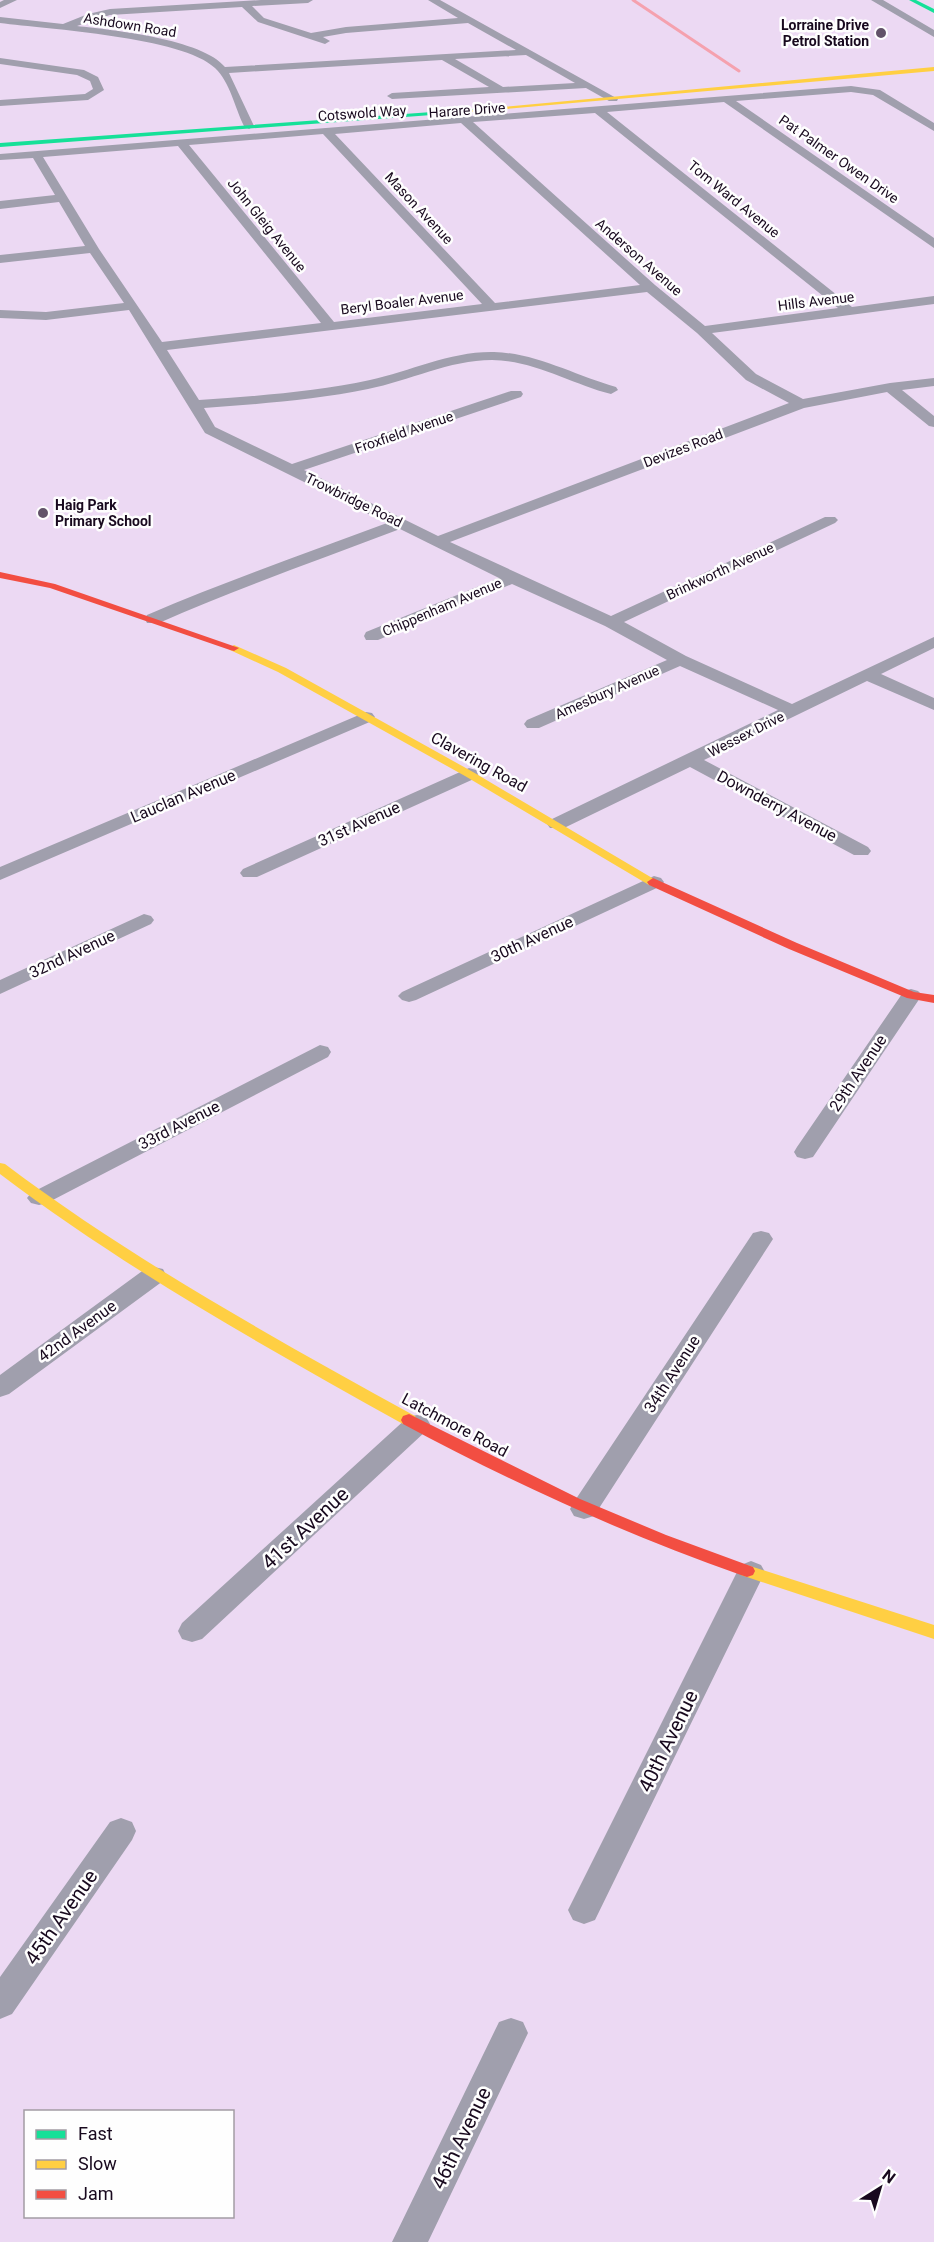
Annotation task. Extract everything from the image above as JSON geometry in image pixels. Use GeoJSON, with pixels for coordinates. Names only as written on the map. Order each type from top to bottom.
{"type":"FeatureCollection","features":[{"type":"Feature","properties":{"kind":"street"},"geometry":{"type":"LineString","coordinates":[[0,5],[12,0]]}},
{"type":"Feature","properties":{"kind":"street"},"geometry":{"type":"LineString","coordinates":[[63,28],[91,16],[110,12],[308,0]]}},
{"type":"Feature","properties":{"kind":"street"},"geometry":{"type":"LineString","coordinates":[[433,0],[614,99]]}},
{"type":"Feature","properties":{"kind":"street"},"geometry":{"type":"LineString","coordinates":[[879,1],[912,0],[934,11]]}},
{"type":"Feature","properties":{"kind":"street"},"geometry":{"type":"LineString","coordinates":[[879,1],[934,34]]}},
{"type":"Feature","properties":{"kind":"street"},"geometry":{"type":"LineString","coordinates":[[243,4],[261,20],[338,47],[351,62]]}},
{"type":"Feature","properties":{"kind":"street","name":"Ashdown Road"},"geometry":{"type":"LineString","coordinates":[[0,20],[128,36],[185,48],[212,59],[222,70],[249,126]]}},
{"type":"Feature","properties":{"kind":"street"},"geometry":{"type":"LineString","coordinates":[[312,36],[346,30],[469,20]]}},
{"type":"Feature","properties":{"kind":"street"},"geometry":{"type":"LineString","coordinates":[[222,70],[527,52]]}},
{"type":"Feature","properties":{"kind":"street"},"geometry":{"type":"LineString","coordinates":[[446,58],[501,90]]}},
{"type":"Feature","properties":{"kind":"street"},"geometry":{"type":"LineString","coordinates":[[0,61],[80,72],[94,79],[99,90],[88,98],[0,103]]}},
{"type":"Feature","properties":{"kind":"street","name":"Harare Drive"},"geometry":{"type":"LineString","coordinates":[[0,145],[614,99],[934,69]]}},
{"type":"Feature","properties":{"kind":"street"},"geometry":{"type":"LineString","coordinates":[[392,96],[588,85]]}},
{"type":"Feature","properties":{"kind":"street","name":"Cotswold Way"},"geometry":{"type":"LineString","coordinates":[[0,156],[861,89],[876,92],[934,128]]}},
{"type":"Feature","properties":{"kind":"street","name":"Pat Palmer Owen Drive"},"geometry":{"type":"LineString","coordinates":[[726,99],[934,244]]}},
{"type":"Feature","properties":{"kind":"street","name":"Tom Ward Avenue"},"geometry":{"type":"LineString","coordinates":[[598,110],[851,312]]}},
{"type":"Feature","properties":{"kind":"street","name":"Anderson Avenue"},"geometry":{"type":"LineString","coordinates":[[465,121],[650,288],[702,330],[751,377],[801,404]]}},
{"type":"Feature","properties":{"kind":"street","name":"Mason Avenue"},"geometry":{"type":"LineString","coordinates":[[326,131],[491,306]]}},
{"type":"Feature","properties":{"kind":"street","name":"John Gleig Avenue"},"geometry":{"type":"LineString","coordinates":[[181,142],[330,326]]}},
{"type":"Feature","properties":{"kind":"street","name":"Trowbridge Road"},"geometry":{"type":"LineString","coordinates":[[36,154],[93,249],[133,306],[210,430],[512,578],[611,622],[680,660],[792,710]]}},
{"type":"Feature","properties":{"kind":"street"},"geometry":{"type":"LineString","coordinates":[[0,205],[63,198]]}},
{"type":"Feature","properties":{"kind":"street"},"geometry":{"type":"LineString","coordinates":[[0,259],[93,249]]}},
{"type":"Feature","properties":{"kind":"street","name":"Beryl Boaler Avenue"},"geometry":{"type":"LineString","coordinates":[[158,347],[650,288]]}},
{"type":"Feature","properties":{"kind":"street","name":"Hills Avenue"},"geometry":{"type":"LineString","coordinates":[[702,330],[934,300]]}},
{"type":"Feature","properties":{"kind":"street"},"geometry":{"type":"LineString","coordinates":[[0,314],[46,316],[133,306]]}},
{"type":"Feature","properties":{"kind":"street"},"geometry":{"type":"LineString","coordinates":[[194,405],[367,385],[466,359],[491,356],[514,358],[611,390]]}},
{"type":"Feature","properties":{"kind":"street","name":"Devizes Road"},"geometry":{"type":"LineString","coordinates":[[438,541],[801,404],[890,387],[934,382]]}},
{"type":"Feature","properties":{"kind":"street"},"geometry":{"type":"LineString","coordinates":[[890,387],[934,423]]}},
{"type":"Feature","properties":{"kind":"street","name":"Froxfield Avenue"},"geometry":{"type":"LineString","coordinates":[[293,470],[516,394]]}},
{"type":"Feature","properties":{"kind":"street","name":"Brinkworth Avenue"},"geometry":{"type":"LineString","coordinates":[[611,622],[830,520]]}},
{"type":"Feature","properties":{"kind":"street"},"geometry":{"type":"LineString","coordinates":[[153,619],[224,588],[260,577],[401,523]]}},
{"type":"Feature","properties":{"kind":"street","name":"Clavering Road"},"geometry":{"type":"LineString","coordinates":[[0,576],[52,586],[218,641],[282,670],[557,824],[654,882],[793,946],[911,995],[934,999]]}},
{"type":"Feature","properties":{"kind":"street","name":"Chippenham Avenue"},"geometry":{"type":"LineString","coordinates":[[372,636],[512,578]]}},
{"type":"Feature","properties":{"kind":"street","name":"Wessex Drive"},"geometry":{"type":"LineString","coordinates":[[557,824],[692,761],[934,642]]}},
{"type":"Feature","properties":{"kind":"street","name":"Amesbury Avenue"},"geometry":{"type":"LineString","coordinates":[[533,724],[680,660]]}},
{"type":"Feature","properties":{"kind":"street"},"geometry":{"type":"LineString","coordinates":[[868,675],[934,705]]}},
{"type":"Feature","properties":{"kind":"street","name":"Lauclan Avenue"},"geometry":{"type":"LineString","coordinates":[[0,874],[366,717]]}},
{"type":"Feature","properties":{"kind":"street","name":"Downderry Avenue"},"geometry":{"type":"LineString","coordinates":[[692,761],[861,851]]}},
{"type":"Feature","properties":{"kind":"street","name":"31st Avenue"},"geometry":{"type":"LineString","coordinates":[[250,873],[469,774]]}},
{"type":"Feature","properties":{"kind":"street","name":"30th Avenue"},"geometry":{"type":"LineString","coordinates":[[410,996],[654,882]]}},
{"type":"Feature","properties":{"kind":"street","name":"32nd Avenue"},"geometry":{"type":"LineString","coordinates":[[0,988],[144,920]]}},
{"type":"Feature","properties":{"kind":"street","name":"29th Avenue"},"geometry":{"type":"LineString","coordinates":[[804,1152],[911,995]]}},
{"type":"Feature","properties":{"kind":"street","name":"33rd Avenue"},"geometry":{"type":"LineString","coordinates":[[39,1198],[320,1052]]}},
{"type":"Feature","properties":{"kind":"street","name":"Latchmore Road"},"geometry":{"type":"LineString","coordinates":[[0,1167],[39,1198],[106,1245],[154,1275],[417,1424],[527,1482],[584,1509],[751,1572],[934,1632]]}},
{"type":"Feature","properties":{"kind":"street","name":"34th Avenue"},"geometry":{"type":"LineString","coordinates":[[584,1509],[761,1239]]}},
{"type":"Feature","properties":{"kind":"street","name":"42nd Avenue"},"geometry":{"type":"LineString","coordinates":[[0,1388],[154,1275]]}},
{"type":"Feature","properties":{"kind":"street","name":"41st Avenue"},"geometry":{"type":"LineString","coordinates":[[192,1631],[417,1424]]}},
{"type":"Feature","properties":{"kind":"street","name":"40th Avenue"},"geometry":{"type":"LineString","coordinates":[[584,1910],[751,1572]]}},
{"type":"Feature","properties":{"kind":"street","name":"45th Avenue"},"geometry":{"type":"LineString","coordinates":[[0,2004],[121,1831]]}},
{"type":"Feature","properties":{"kind":"street","name":"46th Avenue"},"geometry":{"type":"LineString","coordinates":[[410,2242],[511,2033]]}},
{"type":"Feature","properties":{"kind":"waterway"},"geometry":{"type":"LineString","coordinates":[[633,0],[739,71]]}},
{"type":"Feature","properties":{"kind":"traffic: fast"},"geometry":{"type":"LineString","coordinates":[[912,0],[934,11]]}},
{"type":"Feature","properties":{"kind":"traffic: fast"},"geometry":{"type":"LineString","coordinates":[[0,145],[472,110]]}},
{"type":"Feature","properties":{"kind":"traffic: slow"},"geometry":{"type":"LineString","coordinates":[[472,110],[934,69]]}},
{"type":"Feature","properties":{"kind":"traffic: slow"},"geometry":{"type":"LineString","coordinates":[[234,648],[282,670],[469,774],[653,882]]}},
{"type":"Feature","properties":{"kind":"traffic: slow"},"geometry":{"type":"LineString","coordinates":[[0,1167],[97,1238],[199,1302],[409,1420]]}},
{"type":"Feature","properties":{"kind":"traffic: slow"},"geometry":{"type":"LineString","coordinates":[[747,1571],[934,1632]]}},
{"type":"Feature","properties":{"kind":"traffic: jam"},"geometry":{"type":"LineString","coordinates":[[0,575],[52,586],[234,648]]}},
{"type":"Feature","properties":{"kind":"traffic: jam"},"geometry":{"type":"LineString","coordinates":[[653,882],[793,946],[911,995],[934,999]]}},
{"type":"Feature","properties":{"kind":"traffic: jam"},"geometry":{"type":"LineString","coordinates":[[409,1420],[575,1503],[660,1539],[747,1571]]}},
{"type":"Feature","properties":{"kind":"place","name":"Lorraine Drive Petrol Station"},"geometry":{"type":"Point","coordinates":[881,33]}},
{"type":"Feature","properties":{"kind":"place","name":"Haig Park Primary School"},"geometry":{"type":"Point","coordinates":[43,513]}}]}
